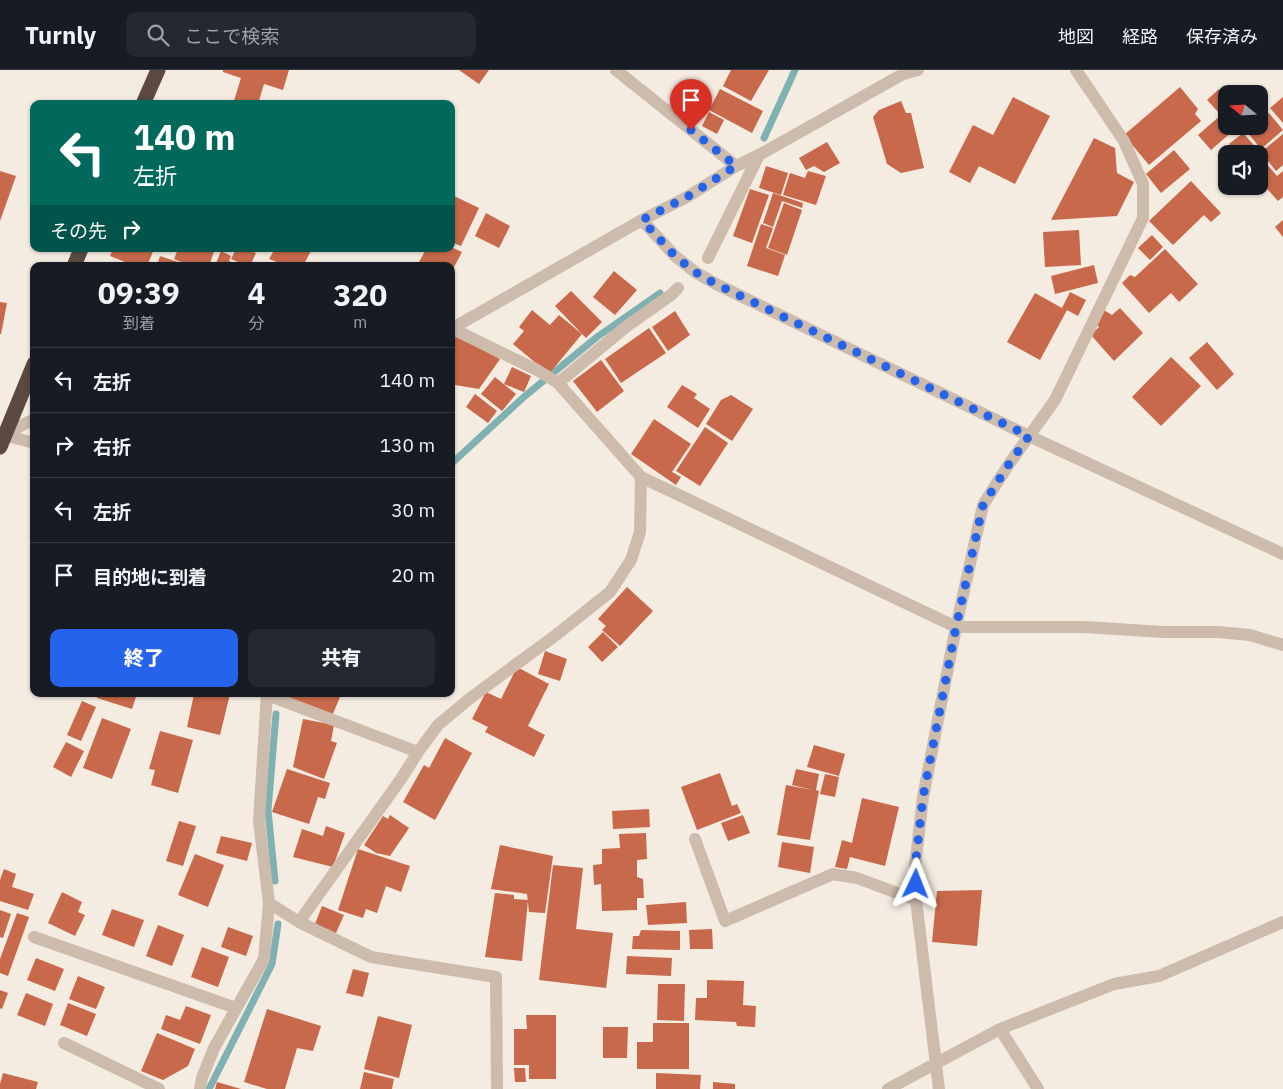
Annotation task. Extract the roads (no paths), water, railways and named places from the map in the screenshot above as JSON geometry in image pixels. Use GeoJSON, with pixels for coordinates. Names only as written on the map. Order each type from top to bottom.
{"type":"FeatureCollection","features":[{"type":"Feature","properties":{"kind":"highway"},"geometry":{"type":"LineString","coordinates":[[145,100],[158,70]]}},
{"type":"Feature","properties":{"kind":"highway"},"geometry":{"type":"LineString","coordinates":[[2,438],[30,373]]}},
{"type":"Feature","properties":{"kind":"street"},"geometry":{"type":"LineString","coordinates":[[616,70],[736,166]]}},
{"type":"Feature","properties":{"kind":"street"},"geometry":{"type":"LineString","coordinates":[[455,327],[642,220],[687,197],[736,166],[896,78],[918,70]]}},
{"type":"Feature","properties":{"kind":"street"},"geometry":{"type":"LineString","coordinates":[[939,1089],[916,900],[915,868],[923,797],[956,627],[983,505],[1009,464],[1055,400],[1144,218],[1143,184],[1124,141],[1076,70]]}},
{"type":"Feature","properties":{"kind":"street"},"geometry":{"type":"LineString","coordinates":[[708,258],[759,155]]}},
{"type":"Feature","properties":{"kind":"street"},"geometry":{"type":"LineString","coordinates":[[642,220],[675,256],[695,272],[716,284],[1029,436],[1283,554]]}},
{"type":"Feature","properties":{"kind":"street"},"geometry":{"type":"LineString","coordinates":[[555,381],[678,288]]}},
{"type":"Feature","properties":{"kind":"street"},"geometry":{"type":"LineString","coordinates":[[455,330],[537,370],[555,381],[641,477],[956,627],[1085,627],[1164,632],[1218,632],[1250,635],[1283,645]]}},
{"type":"Feature","properties":{"kind":"street"},"geometry":{"type":"LineString","coordinates":[[2,438],[30,421]]}},
{"type":"Feature","properties":{"kind":"street"},"geometry":{"type":"LineString","coordinates":[[2,438],[30,442]]}},
{"type":"Feature","properties":{"kind":"street"},"geometry":{"type":"LineString","coordinates":[[299,922],[438,725],[469,699],[548,641],[610,592],[631,560],[640,532],[641,477]]}},
{"type":"Feature","properties":{"kind":"street"},"geometry":{"type":"LineString","coordinates":[[200,1089],[202,1078],[214,1048],[264,959],[270,903],[259,821],[267,697]]}},
{"type":"Feature","properties":{"kind":"street"},"geometry":{"type":"LineString","coordinates":[[275,697],[418,752]]}},
{"type":"Feature","properties":{"kind":"street"},"geometry":{"type":"LineString","coordinates":[[695,839],[724,921],[833,874],[857,878],[916,900]]}},
{"type":"Feature","properties":{"kind":"street"},"geometry":{"type":"LineString","coordinates":[[270,903],[299,922],[372,957],[496,977],[497,1089]]}},
{"type":"Feature","properties":{"kind":"street"},"geometry":{"type":"LineString","coordinates":[[888,1089],[1000,1029],[1114,984],[1159,976],[1283,922]]}},
{"type":"Feature","properties":{"kind":"street"},"geometry":{"type":"LineString","coordinates":[[34,937],[236,1008]]}},
{"type":"Feature","properties":{"kind":"street"},"geometry":{"type":"LineString","coordinates":[[1000,1029],[1038,1089]]}},
{"type":"Feature","properties":{"kind":"street"},"geometry":{"type":"LineString","coordinates":[[64,1043],[160,1089]]}},
{"type":"Feature","properties":{"kind":"waterway"},"geometry":{"type":"LineString","coordinates":[[764,138],[795,70]]}},
{"type":"Feature","properties":{"kind":"waterway"},"geometry":{"type":"LineString","coordinates":[[455,460],[525,396],[597,337],[660,293]]}},
{"type":"Feature","properties":{"kind":"waterway"},"geometry":{"type":"LineString","coordinates":[[275,881],[268,810],[276,714]]}},
{"type":"Feature","properties":{"kind":"waterway"},"geometry":{"type":"LineString","coordinates":[[209,1089],[272,964],[278,924]]}}]}
